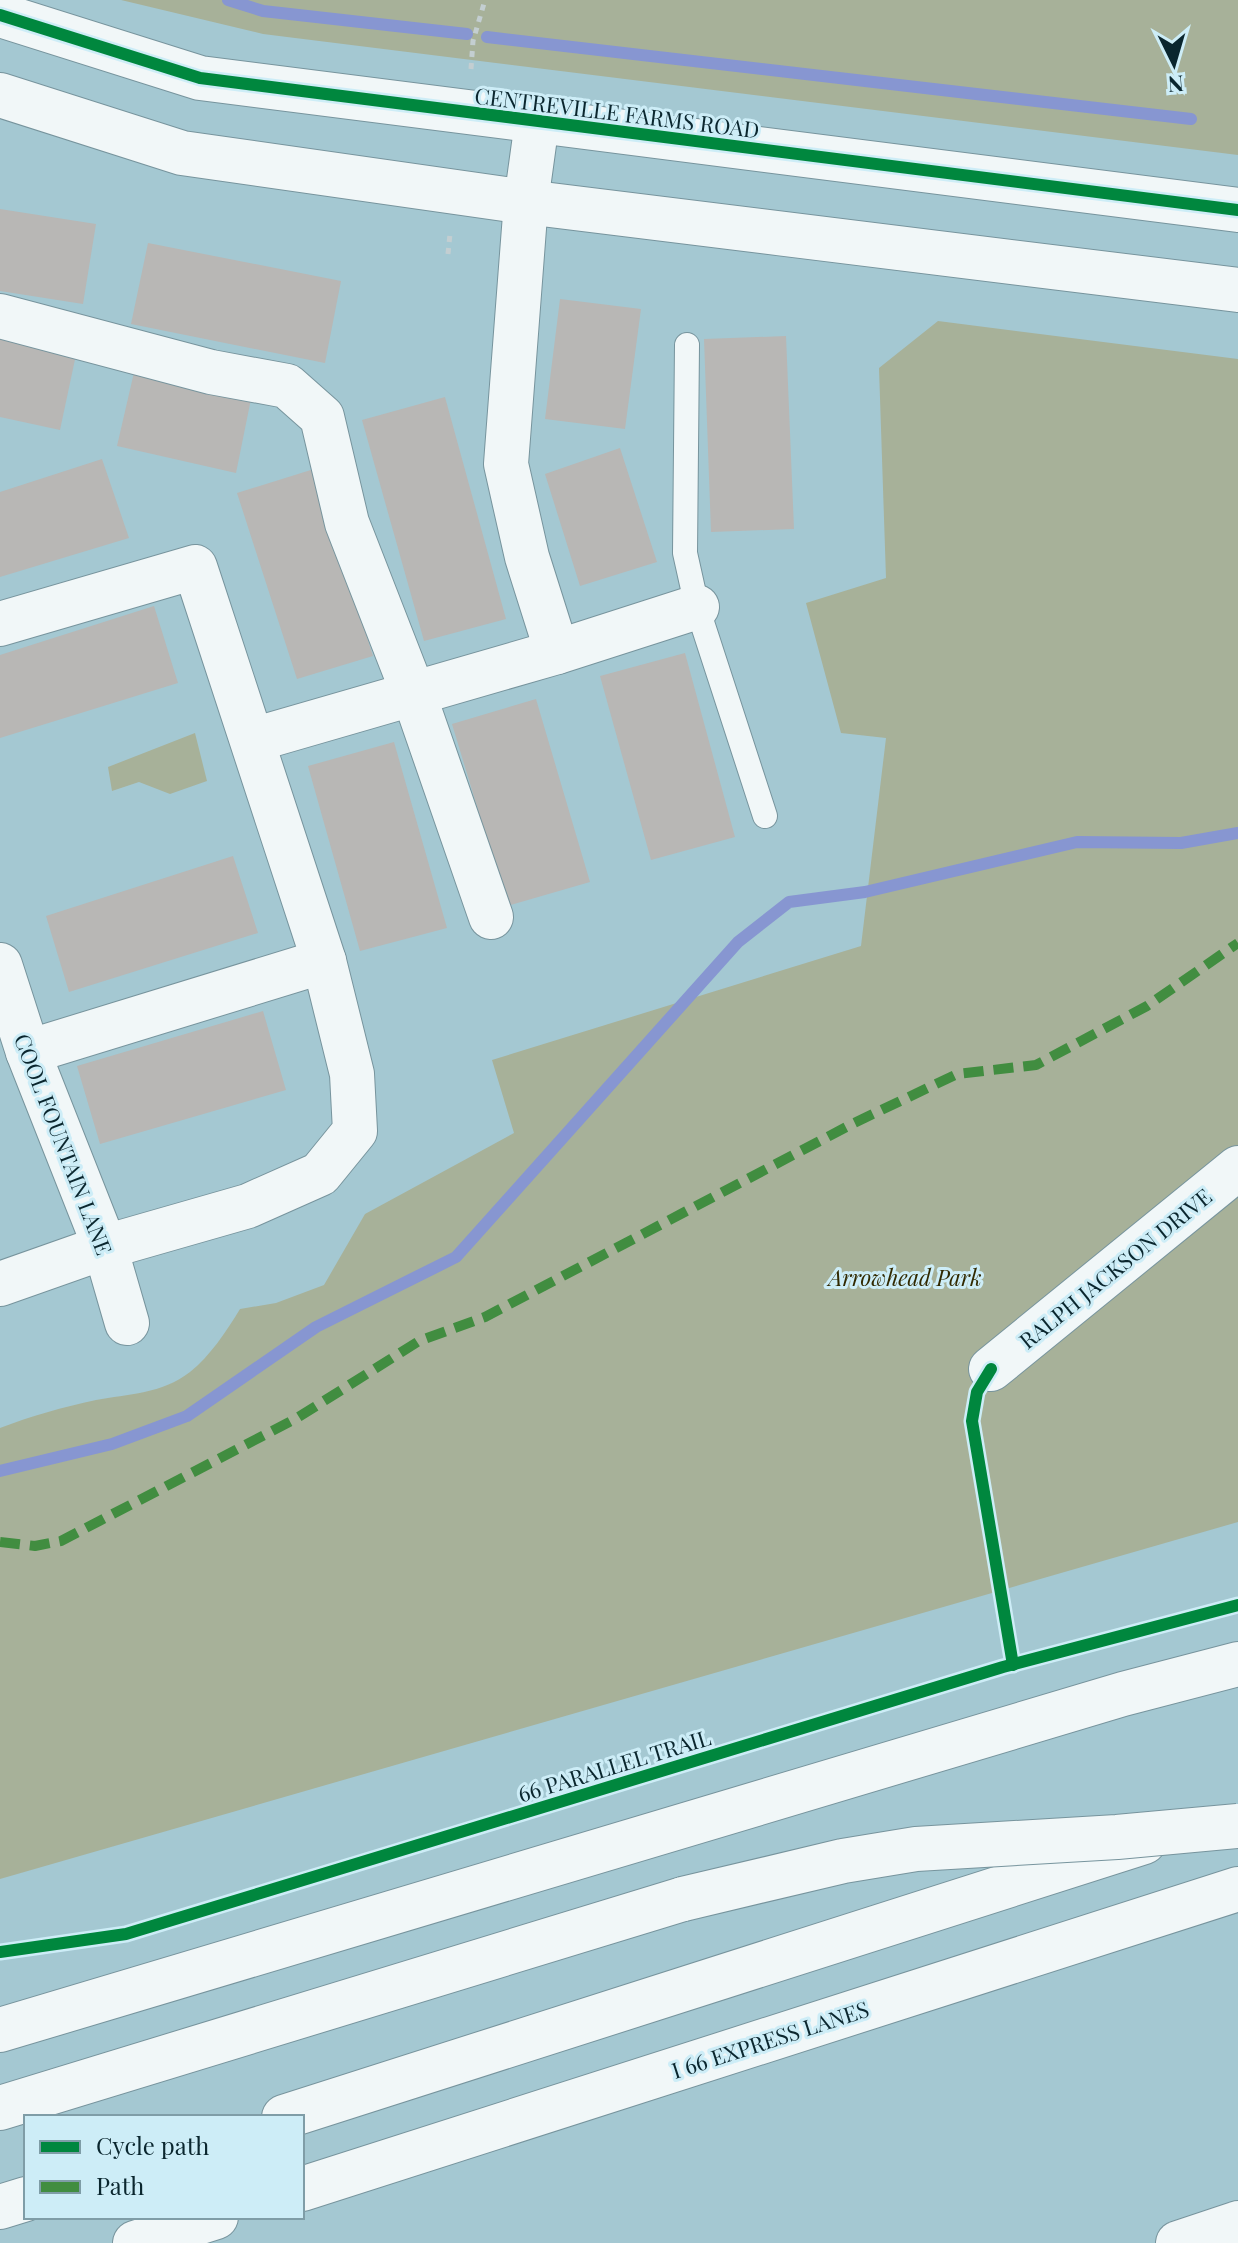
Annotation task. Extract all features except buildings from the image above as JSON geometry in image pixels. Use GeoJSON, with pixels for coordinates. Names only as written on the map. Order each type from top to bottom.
{"type":"FeatureCollection","features":[{"type":"Feature","properties":{"kind":"main road","name":"CENTREVILLE FARMS ROAD"},"geometry":{"type":"LineString","coordinates":[[0,15],[200,78],[1238,210]]}},
{"type":"Feature","properties":{"kind":"main road"},"geometry":{"type":"LineString","coordinates":[[0,95],[182,153],[526,202],[1238,290]]}},
{"type":"Feature","properties":{"kind":"main road"},"geometry":{"type":"LineString","coordinates":[[537,122],[526,202],[506,464],[527,557],[557,652]]}},
{"type":"Feature","properties":{"kind":"main road"},"geometry":{"type":"LineString","coordinates":[[0,316],[211,372],[287,386],[322,417],[347,523],[414,695],[491,917]]}},
{"type":"Feature","properties":{"kind":"main road"},"geometry":{"type":"LineString","coordinates":[[0,624],[195,567],[324,961],[352,1074],[355,1131],[320,1174],[248,1206],[105,1247],[0,1284]]}},
{"type":"Feature","properties":{"kind":"main road"},"geometry":{"type":"LineString","coordinates":[[253,740],[414,695],[697,607]]}},
{"type":"Feature","properties":{"kind":"main road"},"geometry":{"type":"LineString","coordinates":[[28,1052],[324,961]]}},
{"type":"Feature","properties":{"kind":"main road","name":"COOL FOUNTAIN LANE"},"geometry":{"type":"LineString","coordinates":[[0,965],[28,1052],[105,1247],[127,1323]]}},
{"type":"Feature","properties":{"kind":"main road","name":"RALPH JACKSON DRIVE"},"geometry":{"type":"LineString","coordinates":[[991,1369],[1238,1168]]}},
{"type":"Feature","properties":{"kind":"main road"},"geometry":{"type":"LineString","coordinates":[[0,2030],[1123,1694],[1238,1664]]}},
{"type":"Feature","properties":{"kind":"main road"},"geometry":{"type":"LineString","coordinates":[[290,2115],[1238,1812]]}},
{"type":"Feature","properties":{"kind":"main road"},"geometry":{"type":"LineString","coordinates":[[0,2108],[683,1899],[843,1861],[916,1849],[1238,1826]]}},
{"type":"Feature","properties":{"kind":"main road","name":"I 66 EXPRESS LANES"},"geometry":{"type":"LineString","coordinates":[[304,2188],[1238,1889]]}},
{"type":"Feature","properties":{"kind":"main road"},"geometry":{"type":"LineString","coordinates":[[0,2207],[24,2200]]}},
{"type":"Feature","properties":{"kind":"main road"},"geometry":{"type":"LineString","coordinates":[[135,2243],[210,2219]]}},
{"type":"Feature","properties":{"kind":"main road"},"geometry":{"type":"LineString","coordinates":[[1178,2243],[1238,2223]]}},
{"type":"Feature","properties":{"kind":"lane"},"geometry":{"type":"LineString","coordinates":[[687,345],[685,553],[697,607],[765,816]]}},
{"type":"Feature","properties":{"kind":"green space"},"geometry":{"type":"Polygon","coordinates":[[[121,0],[1238,0],[1238,155],[263,34],[121,0]]]}},
{"type":"Feature","properties":{"kind":"green space","name":"Arrowhead Park"},"geometry":{"type":"Polygon","coordinates":[[[938,321],[1238,359],[1238,1522],[0,1879],[0,1428],[71,1406],[168,1385],[204,1359],[240,1309],[276,1303],[324,1285],[365,1214],[514,1133],[492,1060],[861,946],[886,738],[841,733],[806,603],[886,578],[879,368],[938,321]]]}},
{"type":"Feature","properties":{"kind":"green space"},"geometry":{"type":"Polygon","coordinates":[[[195,733],[207,781],[170,794],[139,782],[112,791],[108,767],[195,733]]]}},
{"type":"Feature","properties":{"kind":"waterway"},"geometry":{"type":"LineString","coordinates":[[228,0],[263,11],[467,34]]}},
{"type":"Feature","properties":{"kind":"waterway"},"geometry":{"type":"LineString","coordinates":[[487,37],[1191,119]]}},
{"type":"Feature","properties":{"kind":"waterway"},"geometry":{"type":"LineString","coordinates":[[0,1471],[112,1444],[187,1416],[316,1327],[456,1257],[738,942],[789,902],[865,892],[1077,842],[1181,843],[1238,833]]}},
{"type":"Feature","properties":{"kind":"marked path"},"geometry":{"type":"LineString","coordinates":[[0,1542],[35,1546],[61,1541],[297,1418],[419,1341],[485,1317],[852,1124],[957,1074],[1036,1065],[1147,1006],[1238,943]]}},
{"type":"Feature","properties":{"kind":"cycle path"},"geometry":{"type":"LineString","coordinates":[[0,15],[200,78],[1238,210]]}},
{"type":"Feature","properties":{"kind":"cycle path"},"geometry":{"type":"LineString","coordinates":[[991,1369],[977,1392],[972,1421],[1013,1665]]}},
{"type":"Feature","properties":{"kind":"cycle path","name":"66 PARALLEL TRAIL"},"geometry":{"type":"LineString","coordinates":[[0,1952],[126,1934],[1003,1667],[1238,1605]]}}]}
